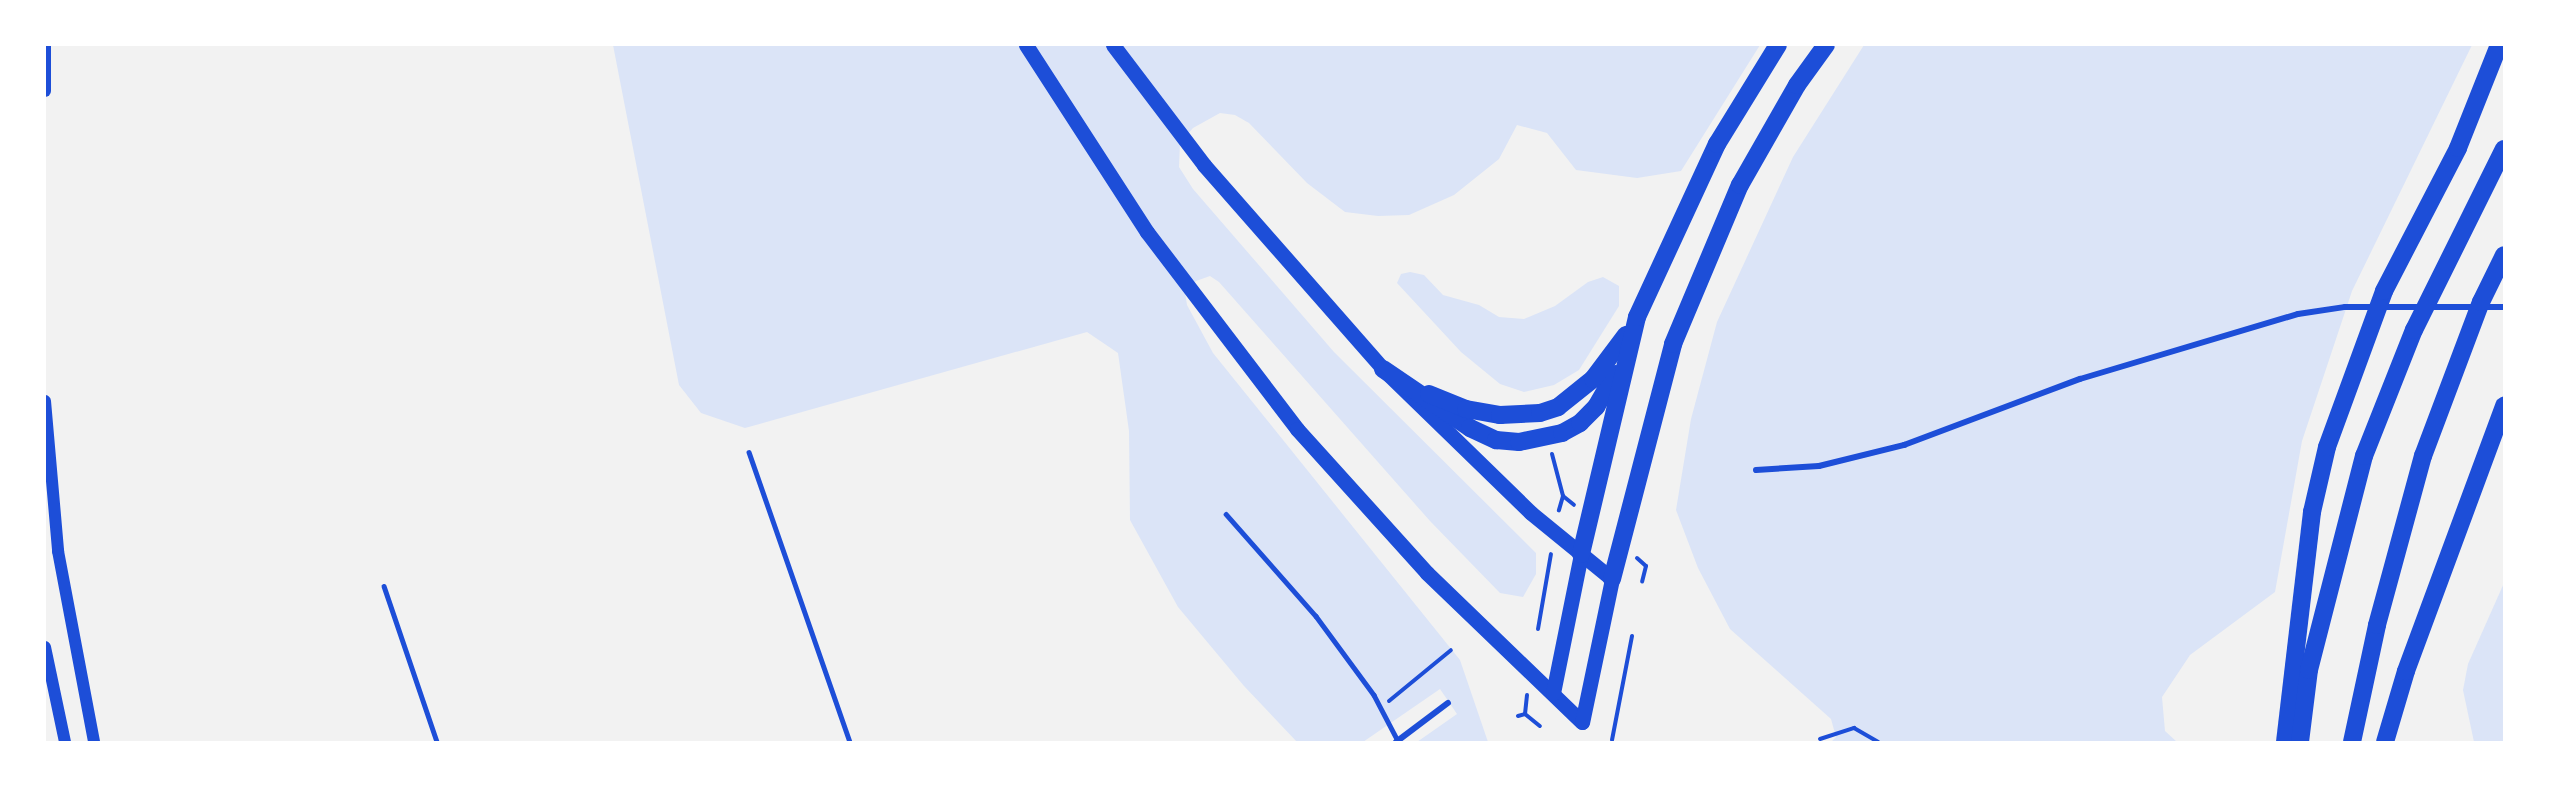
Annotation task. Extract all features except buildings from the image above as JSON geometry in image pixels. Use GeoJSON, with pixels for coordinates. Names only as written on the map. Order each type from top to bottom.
{"type":"FeatureCollection","features":[{"type":"Feature","properties":{"kind":"highway"},"geometry":{"type":"LineString","coordinates":[[1581,554],[1629,342],[1637,317],[1712,154],[1778,45]]}},
{"type":"Feature","properties":{"kind":"highway"},"geometry":{"type":"LineString","coordinates":[[1612,579],[1655,405],[1681,324],[1740,185],[1791,95],[1826,45]]}},
{"type":"Feature","properties":{"kind":"highway"},"geometry":{"type":"LineString","coordinates":[[2285,742],[2312,512],[2327,447],[2384,291],[2458,148],[2499,45]]}},
{"type":"Feature","properties":{"kind":"highway"},"geometry":{"type":"LineString","coordinates":[[2300,742],[2309,670],[2364,456],[2414,330],[2504,149]]}},
{"type":"Feature","properties":{"kind":"highway"},"geometry":{"type":"LineString","coordinates":[[2352,742],[2377,625],[2423,456],[2481,302],[2504,255]]}},
{"type":"Feature","properties":{"kind":"highway"},"geometry":{"type":"LineString","coordinates":[[1383,369],[1466,409],[1521,417],[1558,406],[1593,379],[1637,317]]}},
{"type":"Feature","properties":{"kind":"highway"},"geometry":{"type":"LineString","coordinates":[[1383,369],[1470,428],[1496,440],[1519,442],[1562,433],[1580,423],[1602,398],[1629,342]]}},
{"type":"Feature","properties":{"kind":"highway"},"geometry":{"type":"LineString","coordinates":[[2385,742],[2406,671],[2504,406]]}},
{"type":"Feature","properties":{"kind":"main road"},"geometry":{"type":"LineString","coordinates":[[45,45],[45,92]]}},
{"type":"Feature","properties":{"kind":"main road"},"geometry":{"type":"LineString","coordinates":[[1026,45],[1147,232],[1297,429],[1427,573],[1582,722],[1612,579],[1531,513],[1383,369],[1204,165],[1113,45]]}},
{"type":"Feature","properties":{"kind":"main road"},"geometry":{"type":"LineString","coordinates":[[45,401],[58,551],[94,742]]}},
{"type":"Feature","properties":{"kind":"main road"},"geometry":{"type":"LineString","coordinates":[[1553,693],[1581,554]]}},
{"type":"Feature","properties":{"kind":"main road"},"geometry":{"type":"LineString","coordinates":[[45,647],[65,742]]}},
{"type":"Feature","properties":{"kind":"street"},"geometry":{"type":"LineString","coordinates":[[1756,470],[1840,463],[1904,446],[2080,379],[2298,314],[2345,307],[2504,308]]}},
{"type":"Feature","properties":{"kind":"street"},"geometry":{"type":"LineString","coordinates":[[1397,741],[1448,704]]}},
{"type":"Feature","properties":{"kind":"lane"},"geometry":{"type":"LineString","coordinates":[[749,452],[850,742]]}},
{"type":"Feature","properties":{"kind":"lane"},"geometry":{"type":"LineString","coordinates":[[1226,514],[1316,616],[1381,708],[1397,741]]}},
{"type":"Feature","properties":{"kind":"lane"},"geometry":{"type":"LineString","coordinates":[[384,586],[437,742]]}},
{"type":"Feature","properties":{"kind":"path"},"geometry":{"type":"LineString","coordinates":[[1550,447],[1563,496],[1559,510]]}},
{"type":"Feature","properties":{"kind":"path"},"geometry":{"type":"LineString","coordinates":[[1563,496],[1578,508]]}},
{"type":"Feature","properties":{"kind":"path"},"geometry":{"type":"LineString","coordinates":[[1631,553],[1646,566],[1642,582]]}},
{"type":"Feature","properties":{"kind":"path"},"geometry":{"type":"LineString","coordinates":[[1538,629],[1551,554]]}},
{"type":"Feature","properties":{"kind":"path"},"geometry":{"type":"LineString","coordinates":[[1612,740],[1632,636]]}},
{"type":"Feature","properties":{"kind":"path"},"geometry":{"type":"LineString","coordinates":[[1381,708],[1451,650]]}},
{"type":"Feature","properties":{"kind":"path"},"geometry":{"type":"LineString","coordinates":[[1525,714],[1527,695]]}},
{"type":"Feature","properties":{"kind":"path"},"geometry":{"type":"LineString","coordinates":[[1518,716],[1525,714]]}},
{"type":"Feature","properties":{"kind":"path"},"geometry":{"type":"LineString","coordinates":[[1525,714],[1540,726]]}},
{"type":"Feature","properties":{"kind":"path"},"geometry":{"type":"LineString","coordinates":[[1820,739],[1854,728],[1878,742]]}},
{"type":"Feature","properties":{"kind":"shaded area"},"geometry":{"type":"Polygon","coordinates":[[[613,45],[1760,45],[1681,171],[1637,178],[1576,170],[1547,133],[1517,125],[1499,159],[1454,195],[1409,215],[1378,216],[1345,212],[1307,183],[1249,123],[1235,115],[1220,113],[1193,128],[1180,143],[1179,167],[1193,189],[1334,352],[1536,553],[1536,574],[1523,597],[1500,593],[1430,521],[1219,282],[1210,276],[1196,281],[1185,292],[1187,305],[1213,353],[1460,660],[1488,742],[1417,742],[1457,714],[1440,689],[1363,742],[1297,742],[1244,686],[1178,607],[1130,520],[1129,431],[1118,353],[1087,332],[745,428],[701,413],[679,385],[613,45]]]}},
{"type":"Feature","properties":{"kind":"shaded area"},"geometry":{"type":"Polygon","coordinates":[[[1864,45],[2472,45],[2352,291],[2302,441],[2275,592],[2190,655],[2162,697],[2165,731],[2177,742],[1831,742],[1836,737],[1831,719],[1730,629],[1698,568],[1676,510],[1691,419],[1717,322],[1793,157],[1864,45]]]}},
{"type":"Feature","properties":{"kind":"shaded area"},"geometry":{"type":"Polygon","coordinates":[[[1410,272],[1424,275],[1443,295],[1479,305],[1499,317],[1524,319],[1555,306],[1588,282],[1603,277],[1619,286],[1619,306],[1579,370],[1554,385],[1524,392],[1500,384],[1461,352],[1397,283],[1401,274],[1410,272]]]}},
{"type":"Feature","properties":{"kind":"shaded area"},"geometry":{"type":"Polygon","coordinates":[[[2504,583],[2504,742],[2474,742],[2463,690],[2468,664],[2504,583]]]}}]}
